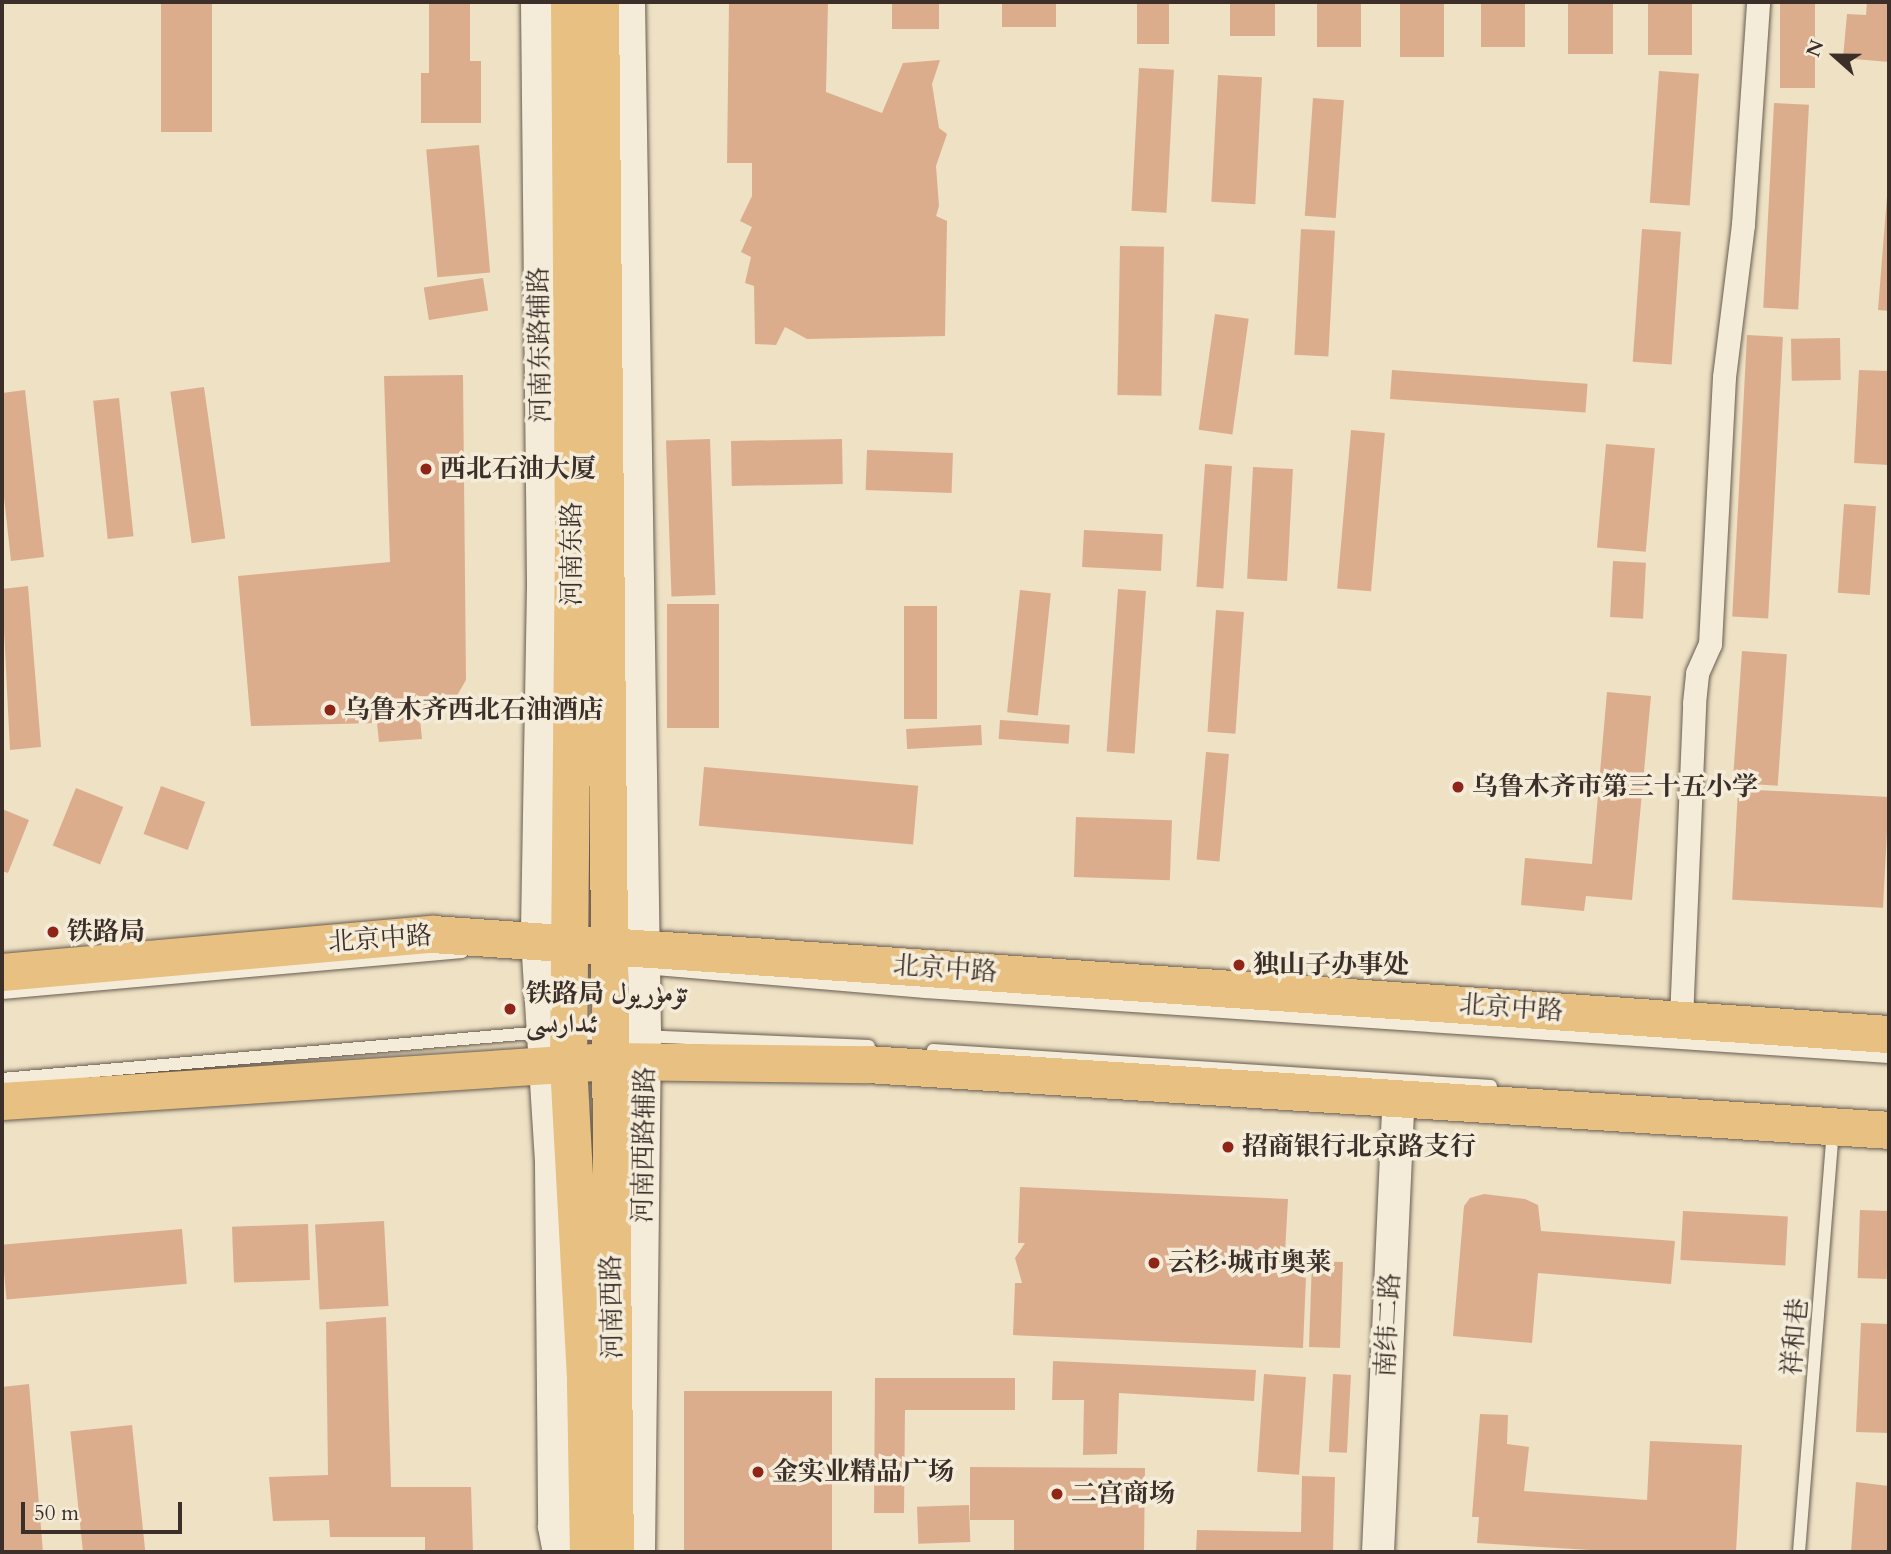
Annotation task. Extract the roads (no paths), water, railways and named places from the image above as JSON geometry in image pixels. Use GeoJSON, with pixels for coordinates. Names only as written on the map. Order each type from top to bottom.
{"type":"FeatureCollection","features":[{"type":"Feature","properties":{"kind":"main road","name":"河南东路"},"geometry":{"type":"LineString","coordinates":[[569,2],[573,534],[591,957],[628,1047]]}},
{"type":"Feature","properties":{"kind":"main road","name":"河南东路"},"geometry":{"type":"LineString","coordinates":[[554,1049],[591,957],[600,2]]}},
{"type":"Feature","properties":{"kind":"main road","name":"北京中路"},"geometry":{"type":"LineString","coordinates":[[2,972],[432,934],[591,957],[1681,1019],[1889,1034]]}},
{"type":"Feature","properties":{"kind":"main road"},"geometry":{"type":"LineString","coordinates":[[2,1101],[554,1049],[628,1047],[1889,1130]]}},
{"type":"Feature","properties":{"kind":"main road","name":"河南西路"},"geometry":{"type":"LineString","coordinates":[[615,1552],[628,1047]]}},
{"type":"Feature","properties":{"kind":"main road","name":"河南西路"},"geometry":{"type":"LineString","coordinates":[[554,1049],[585,1383],[588,1552]]}},
{"type":"Feature","properties":{"kind":"street","name":"河南东路辅路"},"geometry":{"type":"LineString","coordinates":[[537,2],[543,586],[591,957]]}},
{"type":"Feature","properties":{"kind":"street"},"geometry":{"type":"LineString","coordinates":[[591,957],[637,694],[629,2]]}},
{"type":"Feature","properties":{"kind":"street"},"geometry":{"type":"LineString","coordinates":[[1681,1019],[1694,704],[1697,673],[1710,643],[1724,377],[1743,224],[1758,2]]}},
{"type":"Feature","properties":{"kind":"street","name":"河南西路辅路"},"geometry":{"type":"LineString","coordinates":[[628,1047],[639,1552]]}},
{"type":"Feature","properties":{"kind":"street"},"geometry":{"type":"LineString","coordinates":[[554,1049],[551,1164],[554,1527],[559,1552]]}},
{"type":"Feature","properties":{"kind":"street","name":"南纬二路"},"geometry":{"type":"LineString","coordinates":[[1378,1552],[1399,1098]]}},
{"type":"Feature","properties":{"kind":"lane"},"geometry":{"type":"LineString","coordinates":[[2,993],[473,953]]}},
{"type":"Feature","properties":{"kind":"lane"},"geometry":{"type":"LineString","coordinates":[[591,957],[925,992],[1889,1057]]}},
{"type":"Feature","properties":{"kind":"lane"},"geometry":{"type":"LineString","coordinates":[[628,1047],[879,1047]]}},
{"type":"Feature","properties":{"kind":"lane"},"geometry":{"type":"LineString","coordinates":[[2,1079],[554,1049]]}},
{"type":"Feature","properties":{"kind":"lane"},"geometry":{"type":"LineString","coordinates":[[920,1049],[1511,1087]]}},
{"type":"Feature","properties":{"kind":"lane","name":"祥和巷"},"geometry":{"type":"LineString","coordinates":[[1798,1552],[1833,1126]]}},
{"type":"Feature","properties":{"kind":"place","name":"西北石油大厦"},"geometry":{"type":"Point","coordinates":[426,469]}},
{"type":"Feature","properties":{"kind":"place","name":"乌鲁木齐西北石油酒店"},"geometry":{"type":"Point","coordinates":[330,710]}},
{"type":"Feature","properties":{"kind":"place","name":"乌鲁木齐市第三十五小学"},"geometry":{"type":"Point","coordinates":[1458,787]}},
{"type":"Feature","properties":{"kind":"place","name":"铁路局"},"geometry":{"type":"Point","coordinates":[53,932]}},
{"type":"Feature","properties":{"kind":"place","name":"独山子办事处"},"geometry":{"type":"Point","coordinates":[1239,965]}},
{"type":"Feature","properties":{"kind":"place","name":"铁路局 تۆمۈريول ئىدارىسى"},"geometry":{"type":"Point","coordinates":[510,1009]}},
{"type":"Feature","properties":{"kind":"place","name":"招商银行北京路支行"},"geometry":{"type":"Point","coordinates":[1228,1147]}},
{"type":"Feature","properties":{"kind":"place","name":"云杉·城市奥莱"},"geometry":{"type":"Point","coordinates":[1154,1263]}},
{"type":"Feature","properties":{"kind":"place","name":"金实业精品广场"},"geometry":{"type":"Point","coordinates":[758,1472]}},
{"type":"Feature","properties":{"kind":"place","name":"二宫商场"},"geometry":{"type":"Point","coordinates":[1057,1494]}}]}
